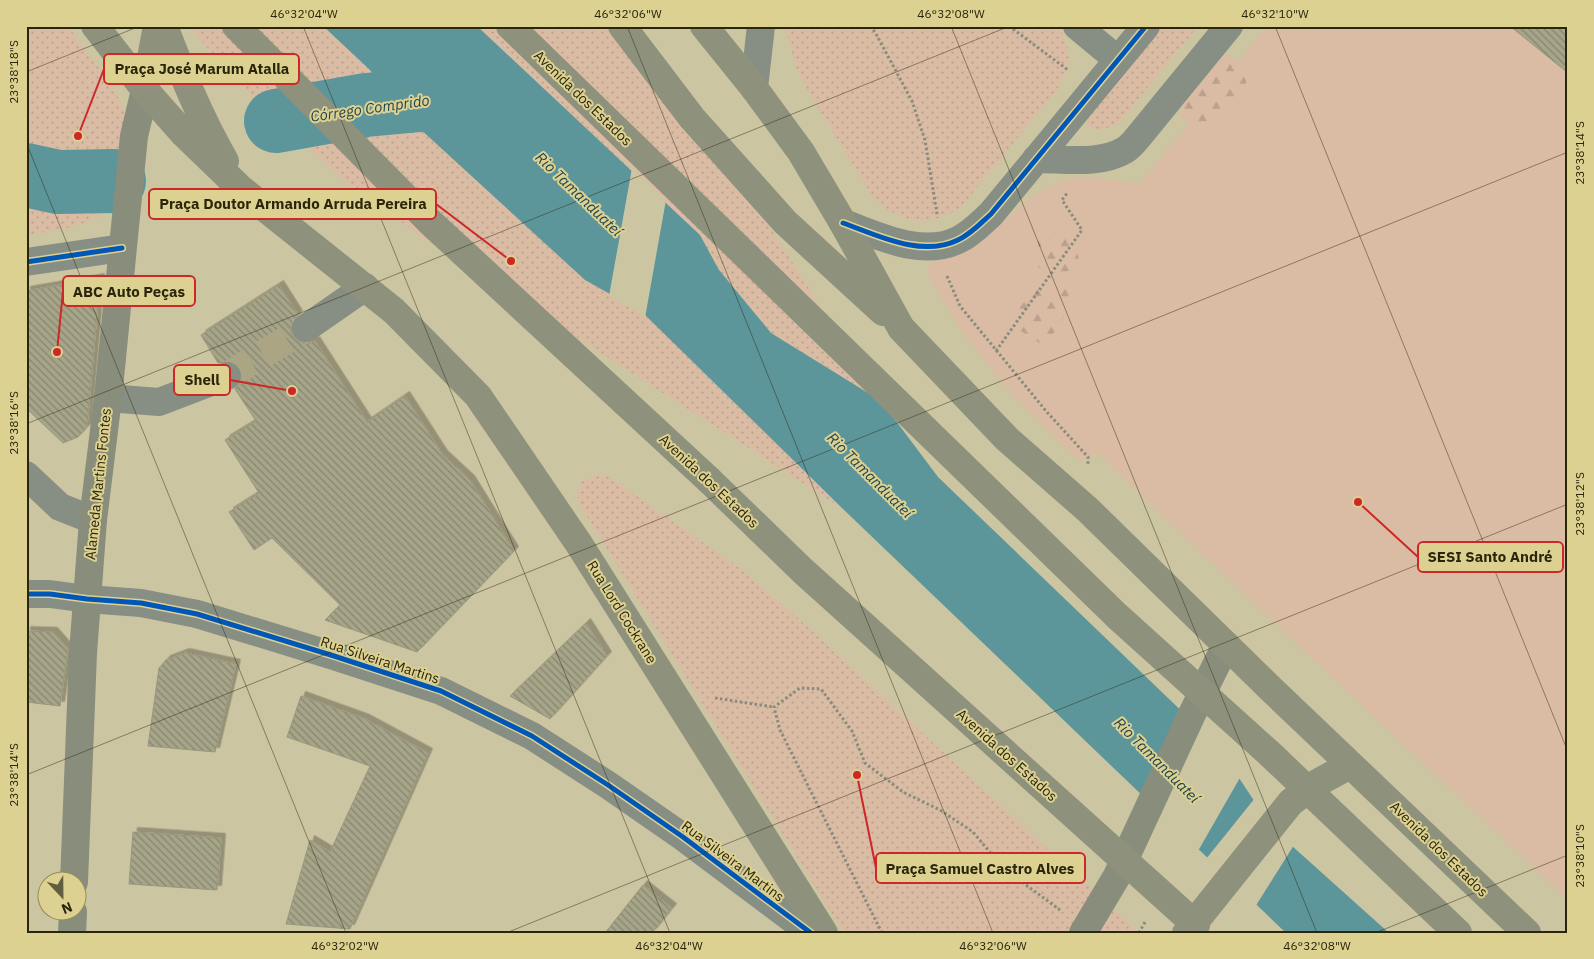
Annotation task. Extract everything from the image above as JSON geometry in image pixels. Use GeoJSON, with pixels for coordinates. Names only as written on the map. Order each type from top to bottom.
{"type":"FeatureCollection","features":[{"type":"Feature","properties":{"kind":"highway"},"geometry":{"type":"LineString","coordinates":[[95,26],[145,90],[184,134],[241,189],[365,287]]}},
{"type":"Feature","properties":{"kind":"highway"},"geometry":{"type":"LineString","coordinates":[[145,90],[157,26]]}},
{"type":"Feature","properties":{"kind":"highway"},"geometry":{"type":"LineString","coordinates":[[164,26],[193,100],[208,131],[241,189]]}},
{"type":"Feature","properties":{"kind":"highway","name":"Avenida dos Estados"},"geometry":{"type":"LineString","coordinates":[[236,26],[430,221],[709,480],[803,571],[1204,933]]}},
{"type":"Feature","properties":{"kind":"highway","name":"Avenida dos Estados"},"geometry":{"type":"LineString","coordinates":[[510,26],[1117,616],[1270,754],[1458,933]]}},
{"type":"Feature","properties":{"kind":"highway"},"geometry":{"type":"LineString","coordinates":[[622,26],[692,118],[785,222],[901,328]]}},
{"type":"Feature","properties":{"kind":"highway","name":"Avenida dos Estados"},"geometry":{"type":"LineString","coordinates":[[713,32],[802,152],[901,328],[1007,440],[1087,509],[1350,765],[1527,933]]}},
{"type":"Feature","properties":{"kind":"highway","name":"Rua Lord Cockrane"},"geometry":{"type":"LineString","coordinates":[[365,287],[394,311],[478,396],[579,544],[824,933]]}},
{"type":"Feature","properties":{"kind":"highway"},"geometry":{"type":"LineString","coordinates":[[1186,933],[1292,802],[1319,782],[1350,765]]}},
{"type":"Feature","properties":{"kind":"main road","name":"Alameda Martins Fontes"},"geometry":{"type":"LineString","coordinates":[[74,872],[87,599],[93,520],[108,398],[134,136],[145,90]]}},
{"type":"Feature","properties":{"kind":"main road"},"geometry":{"type":"LineString","coordinates":[[1085,931],[1117,876],[1226,645]]}},
{"type":"Feature","properties":{"kind":"street"},"geometry":{"type":"LineString","coordinates":[[754,88],[761,26]]}},
{"type":"Feature","properties":{"kind":"street"},"geometry":{"type":"LineString","coordinates":[[1077,26],[1118,60]]}},
{"type":"Feature","properties":{"kind":"street"},"geometry":{"type":"LineString","coordinates":[[1036,159],[1091,160],[1112,156],[1127,149],[1229,26]]}},
{"type":"Feature","properties":{"kind":"street"},"geometry":{"type":"LineString","coordinates":[[843,223],[905,245],[941,245],[957,241],[971,232],[991,214],[1118,60],[1142,28]]}},
{"type":"Feature","properties":{"kind":"street"},"geometry":{"type":"LineString","coordinates":[[26,262],[122,248]]}},
{"type":"Feature","properties":{"kind":"street"},"geometry":{"type":"LineString","coordinates":[[306,328],[365,287]]}},
{"type":"Feature","properties":{"kind":"street"},"geometry":{"type":"LineString","coordinates":[[108,398],[160,402],[227,376]]}},
{"type":"Feature","properties":{"kind":"street"},"geometry":{"type":"LineString","coordinates":[[26,475],[60,507],[93,520]]}},
{"type":"Feature","properties":{"kind":"street","name":"Rua Silveira Martins"},"geometry":{"type":"LineString","coordinates":[[26,594],[50,594],[141,603],[197,614],[343,659],[449,695],[532,736],[608,785],[683,837],[810,933]]}},
{"type":"Feature","properties":{"kind":"path"},"geometry":{"type":"LineString","coordinates":[[870,26],[876,32],[912,101],[925,140],[942,258],[946,274],[960,306],[1046,411],[1088,457],[1087,509]]}},
{"type":"Feature","properties":{"kind":"path"},"geometry":{"type":"LineString","coordinates":[[996,351],[1066,253]]}},
{"type":"Feature","properties":{"kind":"path"},"geometry":{"type":"LineString","coordinates":[[688,715],[715,698],[774,706],[800,688],[821,689],[852,731],[865,763],[903,792],[940,810],[973,832],[1003,868],[1085,931]]}},
{"type":"Feature","properties":{"kind":"path"},"geometry":{"type":"LineString","coordinates":[[774,706],[780,730],[882,933]]}},
{"type":"Feature","properties":{"kind":"green space"},"geometry":{"type":"Polygon","coordinates":[[[26,26],[68,26],[121,103],[129,133],[122,186],[114,202],[105,211],[94,219],[81,224],[26,235],[26,26]]]}},
{"type":"Feature","properties":{"kind":"green space"},"geometry":{"type":"Polygon","coordinates":[[[189,26],[323,26],[642,312],[843,509],[427,241],[340,177],[226,70],[189,26]]]}},
{"type":"Feature","properties":{"kind":"green space"},"geometry":{"type":"Polygon","coordinates":[[[477,26],[631,26],[698,115],[881,401],[771,333],[719,270],[700,235],[477,26]]]}},
{"type":"Feature","properties":{"kind":"green space"},"geometry":{"type":"Polygon","coordinates":[[[785,26],[1058,26],[1066,41],[1068,64],[1063,80],[1058,88],[962,206],[938,218],[914,220],[891,212],[871,194],[810,95],[796,67],[785,26]]]}},
{"type":"Feature","properties":{"kind":"green space"},"geometry":{"type":"Polygon","coordinates":[[[1161,26],[1198,26],[1122,119],[1106,128],[1089,127],[1086,122],[1088,117],[1161,26]]]}},
{"type":"Feature","properties":{"kind":"green space"},"geometry":{"type":"Polygon","coordinates":[[[1267,26],[1568,26],[1568,900],[1097,452],[1079,461],[1015,398],[961,331],[927,271],[929,264],[966,250],[978,243],[1024,203],[1050,186],[1079,178],[1140,184],[1267,26]]]}},
{"type":"Feature","properties":{"kind":"green space"},"geometry":{"type":"Polygon","coordinates":[[[1228,53],[1245,69],[1247,92],[1207,134],[1179,118],[1186,92],[1228,53]]]}},
{"type":"Feature","properties":{"kind":"green space"},"geometry":{"type":"Polygon","coordinates":[[[1066,229],[1075,244],[1080,263],[1055,280],[1038,267],[1038,240],[1066,229]]]}},
{"type":"Feature","properties":{"kind":"green space"},"geometry":{"type":"Polygon","coordinates":[[[1068,286],[1068,304],[1063,319],[1044,346],[1021,331],[1014,312],[1037,290],[1068,286]]]}},
{"type":"Feature","properties":{"kind":"green space"},"geometry":{"type":"Polygon","coordinates":[[[595,476],[608,476],[737,566],[797,617],[1139,933],[844,933],[578,502],[578,490],[582,481],[595,476]]]}},
{"type":"Feature","properties":{"kind":"water","name":"Rio Tamanduateí"},"geometry":{"type":"Polygon","coordinates":[[[323,26],[477,26],[700,235],[719,270],[771,333],[881,401],[938,477],[1218,746],[1272,828],[1389,933],[1286,933],[843,509],[642,312],[585,280],[418,127],[369,69],[323,26]]]}},
{"type":"Feature","properties":{"kind":"pier"},"geometry":{"type":"Polygon","coordinates":[[[632,168],[666,200],[645,318],[609,296],[632,168]]]}},
{"type":"Feature","properties":{"kind":"pier"},"geometry":{"type":"Polygon","coordinates":[[[1182,708],[1220,744],[1241,776],[1198,851],[1145,801],[1182,708]]]}},
{"type":"Feature","properties":{"kind":"pier"},"geometry":{"type":"Polygon","coordinates":[[[1255,798],[1274,827],[1294,845],[1255,907],[1206,859],[1255,798]]]}},
{"type":"Feature","properties":{"kind":"building"},"geometry":{"type":"Polygon","coordinates":[[[1510,26],[1568,26],[1568,73],[1510,26]]]}},
{"type":"Feature","properties":{"kind":"building"},"geometry":{"type":"Polygon","coordinates":[[[100,278],[87,427],[78,437],[63,443],[26,408],[26,291],[100,278]]]}},
{"type":"Feature","properties":{"kind":"building"},"geometry":{"type":"Polygon","coordinates":[[[279,285],[298,315],[292,322],[290,329],[293,336],[300,342],[307,344],[315,341],[367,422],[405,396],[443,455],[470,480],[514,551],[417,652],[325,620],[340,605],[272,538],[254,550],[229,512],[259,493],[225,440],[256,421],[235,389],[242,379],[241,370],[230,361],[218,363],[201,335],[279,285]]]}},
{"type":"Feature","properties":{"kind":"building"},"geometry":{"type":"Polygon","coordinates":[[[586,623],[607,656],[550,719],[510,696],[586,623]]]}},
{"type":"Feature","properties":{"kind":"building"},"geometry":{"type":"Polygon","coordinates":[[[26,631],[53,632],[68,649],[60,706],[26,702],[26,631]]]}},
{"type":"Feature","properties":{"kind":"building"},"geometry":{"type":"Polygon","coordinates":[[[185,653],[236,664],[215,752],[148,746],[159,668],[166,660],[185,653]]]}},
{"type":"Feature","properties":{"kind":"building"},"geometry":{"type":"Polygon","coordinates":[[[301,696],[365,719],[428,753],[350,929],[286,924],[310,840],[330,852],[370,766],[287,737],[301,696]]]}},
{"type":"Feature","properties":{"kind":"building"},"geometry":{"type":"Polygon","coordinates":[[[133,832],[221,838],[217,890],[129,884],[133,832]]]}},
{"type":"Feature","properties":{"kind":"building"},"geometry":{"type":"Polygon","coordinates":[[[643,885],[672,908],[652,933],[605,933],[643,885]]]}},
{"type":"Feature","properties":{"kind":"waterway","name":"Córrego Comprido"},"geometry":{"type":"LineString","coordinates":[[276,121],[366,105],[464,96]]}},
{"type":"Feature","properties":{"kind":"waterway","name":"Córrego Comprido"},"geometry":{"type":"LineString","coordinates":[[26,175],[58,182],[114,181]]}},
{"type":"Feature","properties":{"kind":"tunnel"},"geometry":{"type":"LineString","coordinates":[[227,376],[306,328]]}},
{"type":"Feature","properties":{"kind":"cycle path"},"geometry":{"type":"LineString","coordinates":[[843,223],[899,243],[914,246],[944,245],[967,235],[991,214],[1146,26]]}},
{"type":"Feature","properties":{"kind":"cycle path"},"geometry":{"type":"LineString","coordinates":[[26,262],[122,248]]}},
{"type":"Feature","properties":{"kind":"cycle path"},"geometry":{"type":"LineString","coordinates":[[26,594],[50,594],[141,603],[197,614],[441,691],[532,736],[608,785],[683,837],[811,933]]}},
{"type":"Feature","properties":{"kind":"place","name":"Praça José Marum Atalla"},"geometry":{"type":"Point","coordinates":[78,136]}},
{"type":"Feature","properties":{"kind":"place","name":"Praça Doutor Armando Arruda Pereira"},"geometry":{"type":"Point","coordinates":[511,261]}},
{"type":"Feature","properties":{"kind":"place","name":"ABC Auto Peças"},"geometry":{"type":"Point","coordinates":[57,352]}},
{"type":"Feature","properties":{"kind":"place","name":"Shell"},"geometry":{"type":"Point","coordinates":[292,391]}},
{"type":"Feature","properties":{"kind":"place","name":"SESI Santo André"},"geometry":{"type":"Point","coordinates":[1358,502]}},
{"type":"Feature","properties":{"kind":"place","name":"Praça Samuel Castro Alves"},"geometry":{"type":"Point","coordinates":[857,775]}}]}
